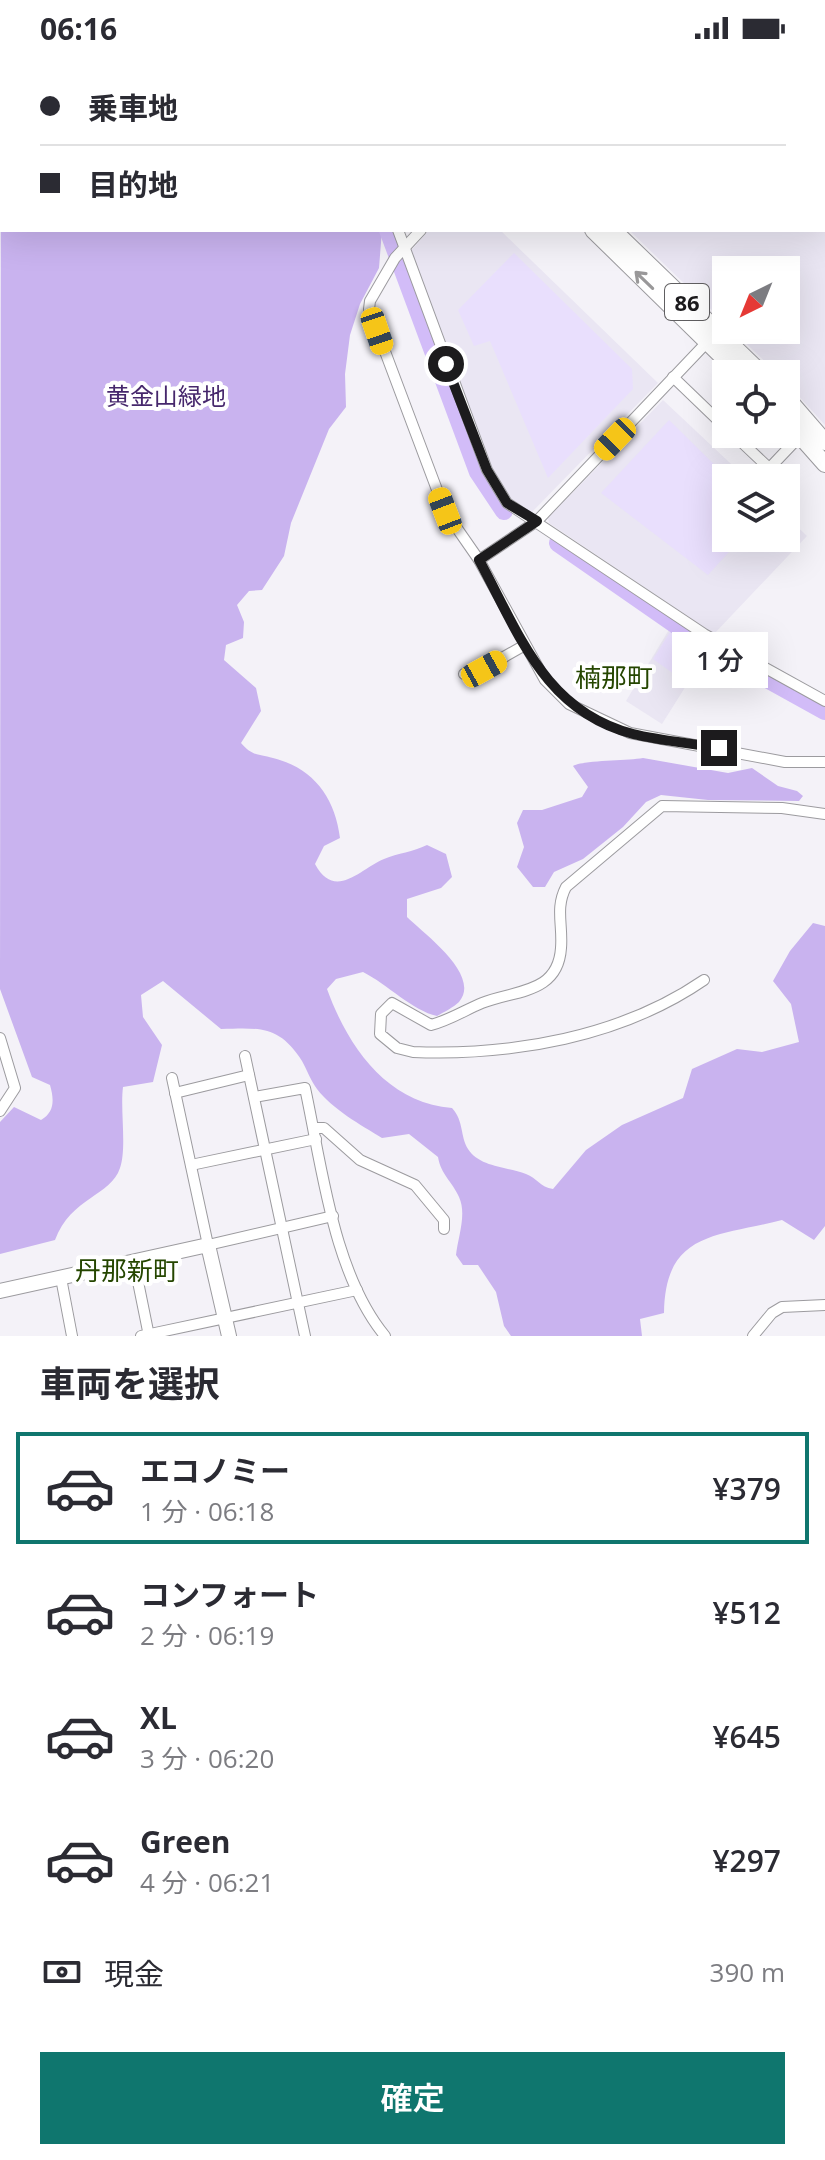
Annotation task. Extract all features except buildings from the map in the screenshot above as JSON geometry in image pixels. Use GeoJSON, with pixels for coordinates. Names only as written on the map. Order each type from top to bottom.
{"type":"FeatureCollection","features":[{"type":"Feature","properties":{"kind":"main road","name":"86"},"geometry":{"type":"LineString","coordinates":[[595,232],[712,337]]}},
{"type":"Feature","properties":{"kind":"main road","name":"86"},"geometry":{"type":"LineString","coordinates":[[615,232],[712,337]]}},
{"type":"Feature","properties":{"kind":"main road","name":"86"},"geometry":{"type":"LineString","coordinates":[[717,344],[729,360]]}},
{"type":"Feature","properties":{"kind":"main road","name":"86"},"geometry":{"type":"LineString","coordinates":[[721,344],[743,360]]}},
{"type":"Feature","properties":{"kind":"main road"},"geometry":{"type":"LineString","coordinates":[[800,413],[825,442]]}},
{"type":"Feature","properties":{"kind":"main road"},"geometry":{"type":"LineString","coordinates":[[800,436],[825,464]]}},
{"type":"Feature","properties":{"kind":"street"},"geometry":{"type":"LineString","coordinates":[[398,232],[401,251],[487,470],[507,503],[704,634],[825,701]]}},
{"type":"Feature","properties":{"kind":"street"},"geometry":{"type":"LineString","coordinates":[[419,232],[401,251],[370,301],[369,309],[445,511],[479,560],[545,680],[569,704],[630,733],[785,762],[825,762]]}},
{"type":"Feature","properties":{"kind":"street"},"geometry":{"type":"LineString","coordinates":[[479,560],[537,521],[712,337]]}},
{"type":"Feature","properties":{"kind":"street"},"geometry":{"type":"LineString","coordinates":[[673,377],[712,415]]}},
{"type":"Feature","properties":{"kind":"street"},"geometry":{"type":"LineString","coordinates":[[748,448],[765,464]]}},
{"type":"Feature","properties":{"kind":"street"},"geometry":{"type":"LineString","coordinates":[[773,464],[788,448]]}},
{"type":"Feature","properties":{"kind":"street"},"geometry":{"type":"LineString","coordinates":[[464,674],[472,675],[525,645]]}},
{"type":"Feature","properties":{"kind":"street"},"geometry":{"type":"LineString","coordinates":[[704,980],[673,1001],[620,1025],[533,1044],[413,1052],[397,1048],[380,1034],[381,1014],[392,1003],[431,1025],[495,998],[532,991],[546,982],[557,966],[561,947],[558,918],[566,887],[662,806],[782,808],[825,814]]}},
{"type":"Feature","properties":{"kind":"street"},"geometry":{"type":"LineString","coordinates":[[0,1038],[3,1057],[15,1088],[0,1111]]}},
{"type":"Feature","properties":{"kind":"street"},"geometry":{"type":"LineString","coordinates":[[245,1056],[305,1336]]}},
{"type":"Feature","properties":{"kind":"street"},"geometry":{"type":"LineString","coordinates":[[175,1093],[249,1075]]}},
{"type":"Feature","properties":{"kind":"street"},"geometry":{"type":"LineString","coordinates":[[172,1078],[229,1336]]}},
{"type":"Feature","properties":{"kind":"street"},"geometry":{"type":"LineString","coordinates":[[254,1097],[305,1088],[333,1216],[357,1290],[385,1336]]}},
{"type":"Feature","properties":{"kind":"street"},"geometry":{"type":"LineString","coordinates":[[191,1165],[265,1150],[315,1134],[324,1128],[360,1160],[415,1185],[444,1220],[444,1229]]}},
{"type":"Feature","properties":{"kind":"street"},"geometry":{"type":"LineString","coordinates":[[0,1291],[333,1216]]}},
{"type":"Feature","properties":{"kind":"street"},"geometry":{"type":"LineString","coordinates":[[134,1262],[146,1335],[357,1290]]}},
{"type":"Feature","properties":{"kind":"street"},"geometry":{"type":"LineString","coordinates":[[61,1278],[72,1336]]}},
{"type":"Feature","properties":{"kind":"street"},"geometry":{"type":"LineString","coordinates":[[758,1334],[765,1320],[782,1307],[825,1305]]}},
{"type":"Feature","properties":{"kind":"shaded area"},"geometry":{"type":"Polygon","coordinates":[[[427,232],[502,232],[658,383],[531,513],[513,503],[490,469],[410,252],[427,232]]]}},
{"type":"Feature","properties":{"kind":"shaded area"},"geometry":{"type":"Polygon","coordinates":[[[631,232],[825,232],[825,425],[800,397],[800,360],[763,360],[747,344],[800,344],[800,256],[712,256],[712,310],[631,232]]]}},
{"type":"Feature","properties":{"kind":"shaded area"},"geometry":{"type":"Polygon","coordinates":[[[514,253],[632,369],[633,389],[548,478],[490,341],[474,346],[458,310],[514,253]]]}},
{"type":"Feature","properties":{"kind":"shaded area"},"geometry":{"type":"Polygon","coordinates":[[[663,400],[731,464],[712,464],[712,552],[792,552],[714,634],[549,523],[548,518],[663,400]]]}},
{"type":"Feature","properties":{"kind":"shaded area"},"geometry":{"type":"Polygon","coordinates":[[[669,420],[714,464],[712,552],[729,552],[708,575],[601,493],[669,420]]]}},
{"type":"Feature","properties":{"kind":"shaded area"},"geometry":{"type":"Polygon","coordinates":[[[800,529],[807,536],[800,543],[800,529]]]}},
{"type":"Feature","properties":{"kind":"shaded area"},"geometry":{"type":"Polygon","coordinates":[[[670,628],[706,654],[662,724],[626,701],[670,628]]]}},
{"type":"Feature","properties":{"kind":"shaded area"},"geometry":{"type":"Polygon","coordinates":[[[670,632],[697,653],[681,679],[653,659],[670,632]]]}},
{"type":"Feature","properties":{"kind":"green space","name":"黄金山緑地"},"geometry":{"type":"Polygon","coordinates":[[[1,232],[382,232],[379,268],[360,304],[350,335],[345,374],[346,407],[329,429],[291,523],[284,556],[262,590],[249,591],[237,605],[244,622],[243,638],[226,645],[224,660],[256,688],[261,711],[241,743],[252,752],[300,769],[320,786],[333,810],[340,838],[324,846],[315,864],[323,875],[331,880],[348,879],[384,859],[427,845],[446,854],[452,877],[441,888],[407,899],[407,917],[457,967],[464,991],[459,1002],[437,1016],[419,1009],[363,972],[336,979],[327,989],[336,1011],[359,1051],[389,1083],[429,1104],[452,1108],[468,1149],[479,1160],[526,1174],[553,1189],[586,1150],[622,1125],[683,1098],[692,1069],[737,1049],[762,1052],[799,1042],[791,1004],[773,981],[790,951],[813,923],[825,926],[825,1226],[814,1240],[782,1220],[716,1235],[699,1242],[685,1252],[674,1266],[667,1286],[664,1313],[640,1319],[642,1336],[511,1336],[504,1326],[496,1292],[478,1265],[463,1265],[456,1255],[461,1204],[438,1157],[409,1134],[382,1138],[339,1110],[317,1089],[293,1049],[276,1035],[257,1029],[221,1029],[163,981],[141,995],[143,1017],[162,1045],[153,1082],[123,1087],[123,1150],[115,1177],[71,1215],[55,1240],[0,1254],[0,1122],[14,1107],[41,1120],[49,1113],[53,1100],[50,1085],[32,1077],[0,989],[1,232]]]}},
{"type":"Feature","properties":{"kind":"green space"},"geometry":{"type":"Polygon","coordinates":[[[643,758],[728,773],[752,768],[778,786],[797,791],[803,796],[799,801],[708,800],[661,795],[646,802],[623,827],[583,859],[554,872],[545,887],[533,887],[517,867],[524,847],[517,823],[523,810],[542,810],[582,797],[588,787],[573,766],[643,758]]]}},
{"type":"Feature","properties":{"kind":"waterway"},"geometry":{"type":"LineString","coordinates":[[389,232],[478,472],[504,511]]}},
{"type":"Feature","properties":{"kind":"waterway"},"geometry":{"type":"LineString","coordinates":[[558,543],[702,643],[825,711]]}},
{"type":"Feature","properties":{"kind":"district","name":"楠那町"},"geometry":{"type":"Point","coordinates":[614,677]}},
{"type":"Feature","properties":{"kind":"district","name":"丹那新町"},"geometry":{"type":"Point","coordinates":[127,1270]}},
{"type":"Feature","properties":{"kind":"route"},"geometry":{"type":"LineString","coordinates":[[446,364],[487,470],[507,503],[537,521],[479,560],[545,680],[569,704],[630,733],[719,748]]}}]}
